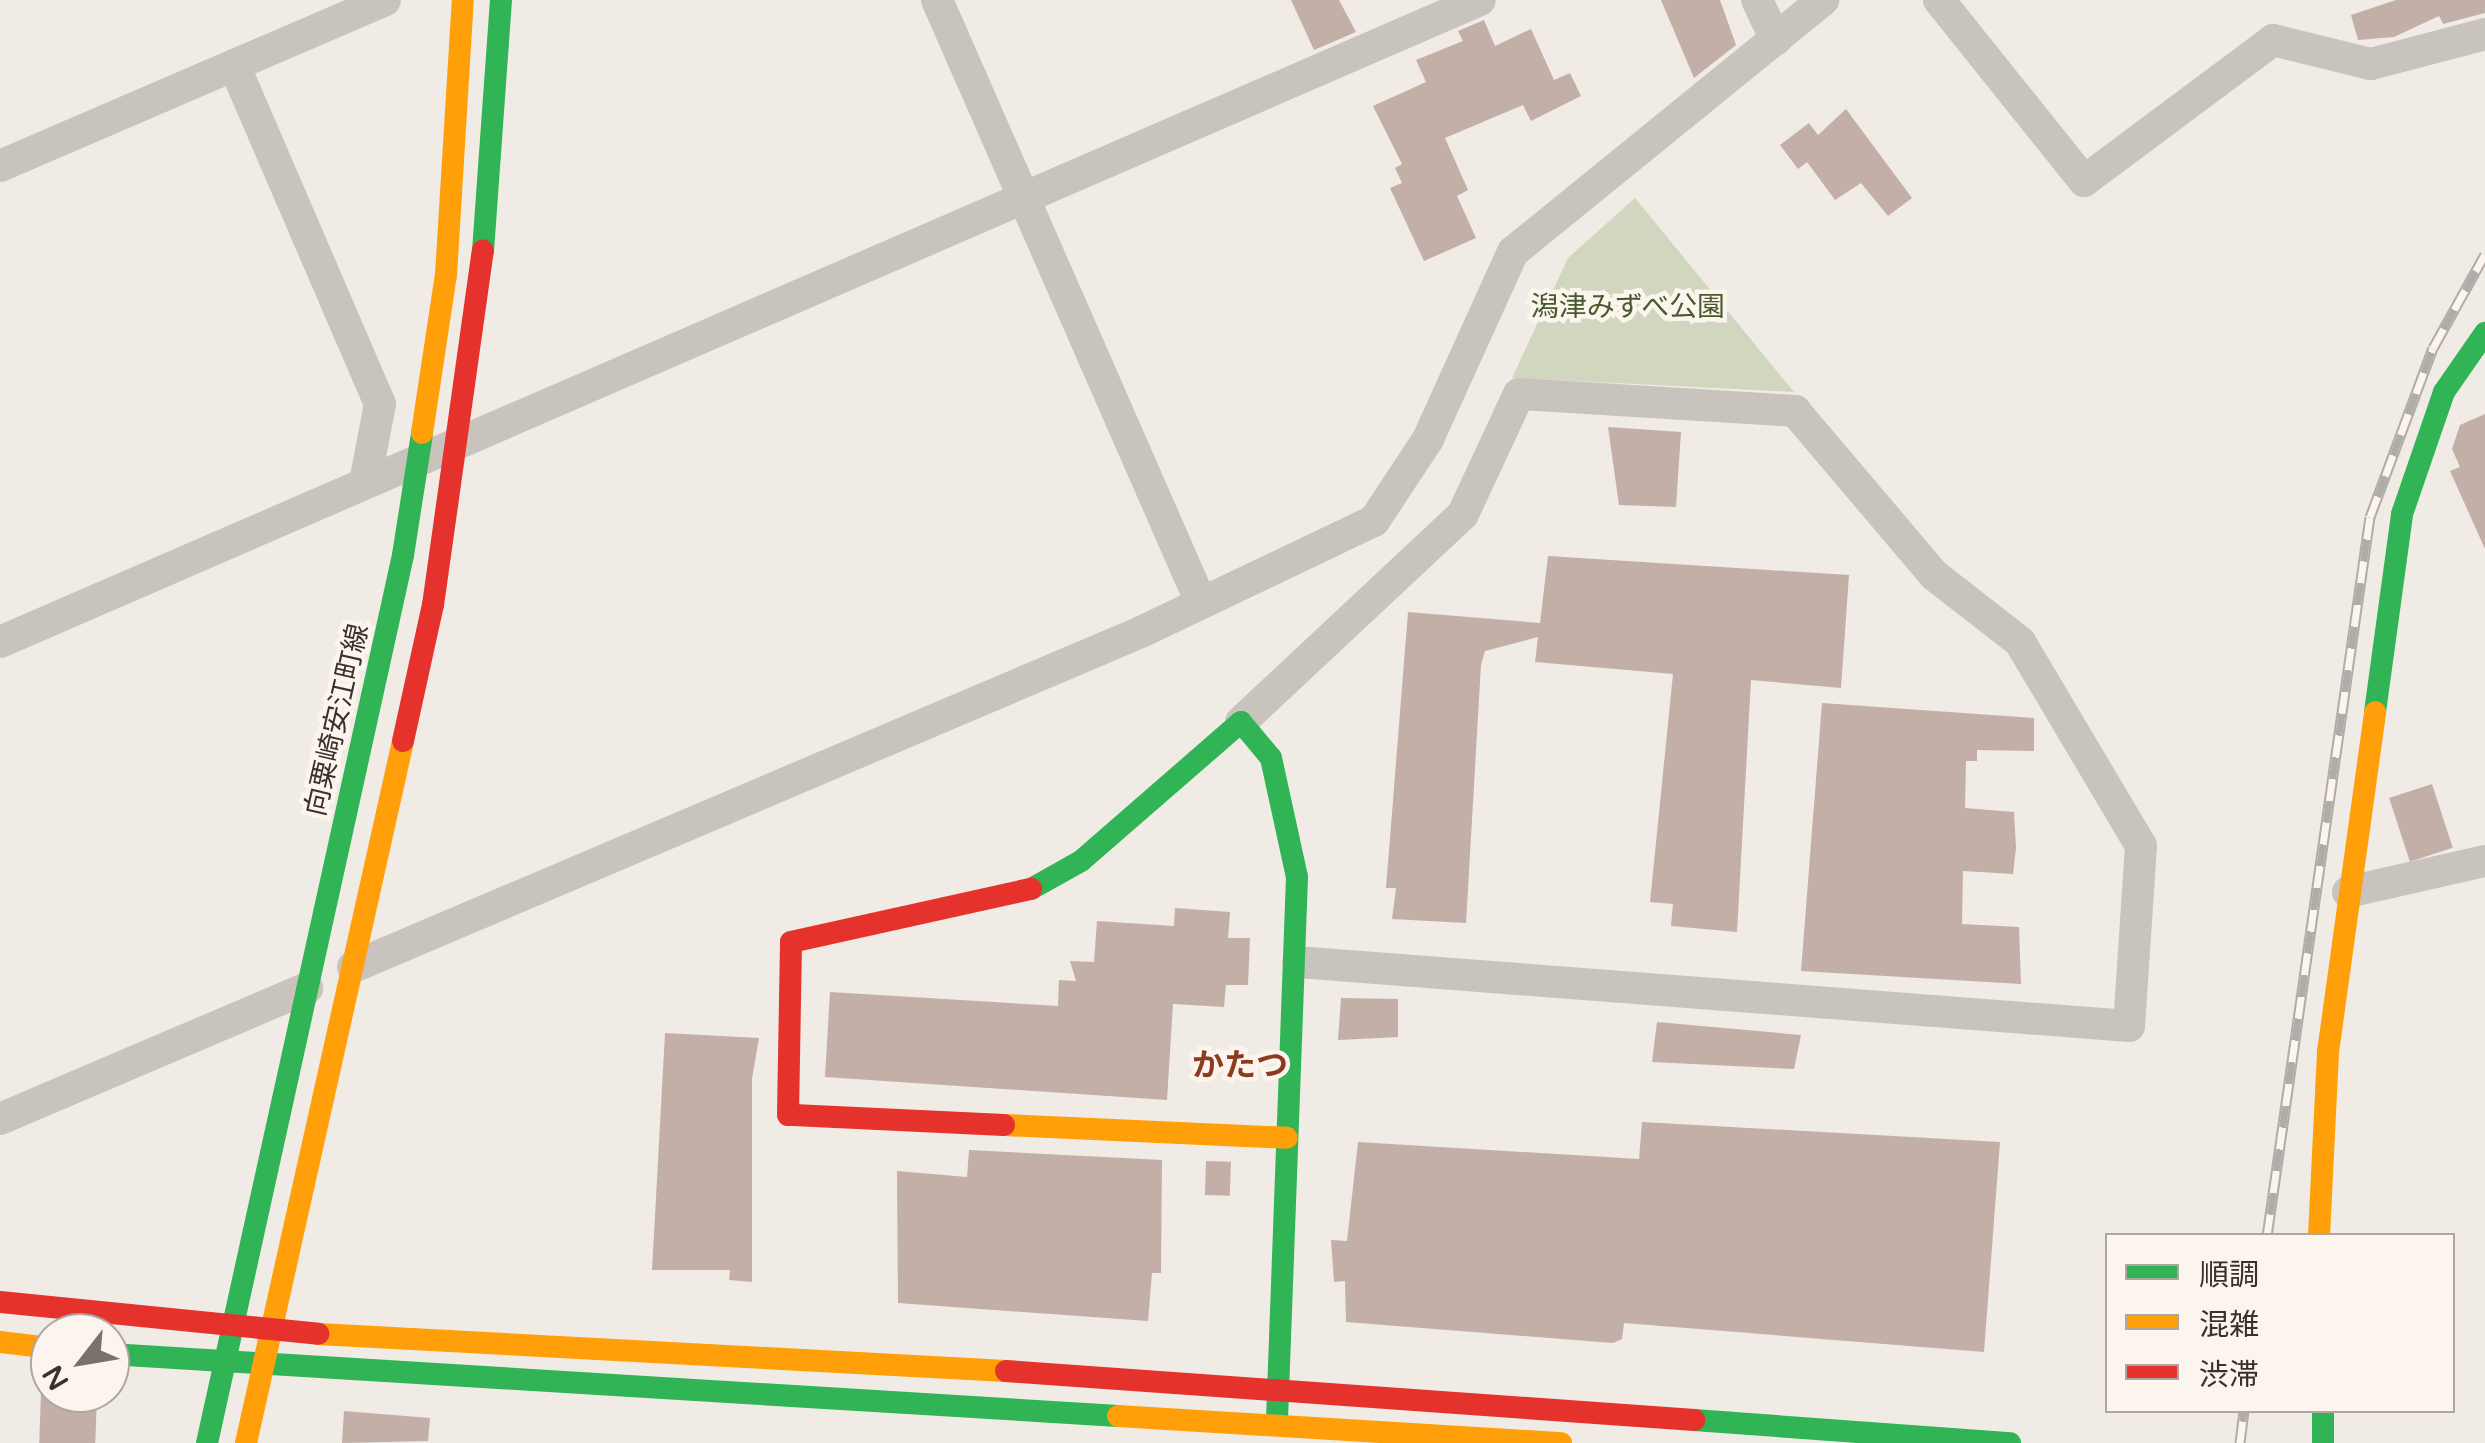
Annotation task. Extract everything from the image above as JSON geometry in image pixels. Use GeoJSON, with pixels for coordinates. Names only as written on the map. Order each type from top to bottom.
{"type":"FeatureCollection","features":[{"type":"Feature","properties":{"kind":"street"},"geometry":{"type":"LineString","coordinates":[[0,166],[385,0]]}},
{"type":"Feature","properties":{"kind":"street","name":"向粟崎安江町線"},"geometry":{"type":"LineString","coordinates":[[207,1443],[384,650],[446,275],[463,0]]}},
{"type":"Feature","properties":{"kind":"street"},"geometry":{"type":"LineString","coordinates":[[246,1443],[433,606],[497,134],[501,0]]}},
{"type":"Feature","properties":{"kind":"street"},"geometry":{"type":"LineString","coordinates":[[937,0],[1199,598]]}},
{"type":"Feature","properties":{"kind":"street"},"geometry":{"type":"LineString","coordinates":[[0,642],[1480,0]]}},
{"type":"Feature","properties":{"kind":"street"},"geometry":{"type":"LineString","coordinates":[[1757,0],[1776,40]]}},
{"type":"Feature","properties":{"kind":"street"},"geometry":{"type":"LineString","coordinates":[[353,967],[1141,632],[1199,598],[1374,521],[1428,439],[1513,252],[1823,0]]}},
{"type":"Feature","properties":{"kind":"street"},"geometry":{"type":"LineString","coordinates":[[1939,0],[2084,181],[2273,40],[2371,64],[2485,34]]}},
{"type":"Feature","properties":{"kind":"street"},"geometry":{"type":"LineString","coordinates":[[234,65],[380,404],[365,483]]}},
{"type":"Feature","properties":{"kind":"street"},"geometry":{"type":"LineString","coordinates":[[2319,1233],[2328,1052],[2402,514],[2444,392],[2485,333]]}},
{"type":"Feature","properties":{"kind":"street"},"geometry":{"type":"LineString","coordinates":[[1287,1138],[788,1115],[791,942],[1005,901],[1081,861],[1241,722],[1463,514],[1519,394],[1795,411],[1934,575],[2020,642],[2141,846],[2128,1026],[1298,962]]}},
{"type":"Feature","properties":{"kind":"street"},"geometry":{"type":"LineString","coordinates":[[1241,722],[1271,758],[1287,816],[1298,962],[1276,1421]]}},
{"type":"Feature","properties":{"kind":"street"},"geometry":{"type":"LineString","coordinates":[[2348,892],[2485,861]]}},
{"type":"Feature","properties":{"kind":"street"},"geometry":{"type":"LineString","coordinates":[[0,1119],[307,988]]}},
{"type":"Feature","properties":{"kind":"street"},"geometry":{"type":"LineString","coordinates":[[0,1302],[231,1330],[1278,1388],[2010,1443]]}},
{"type":"Feature","properties":{"kind":"street"},"geometry":{"type":"LineString","coordinates":[[0,1342],[30,1346]]}},
{"type":"Feature","properties":{"kind":"street"},"geometry":{"type":"LineString","coordinates":[[130,1356],[262,1367],[1276,1421],[1561,1443]]}},
{"type":"Feature","properties":{"kind":"street"},"geometry":{"type":"LineString","coordinates":[[2323,1443],[2324,1413]]}},
{"type":"Feature","properties":{"kind":"green space","name":"潟津みずべ公園"},"geometry":{"type":"Polygon","coordinates":[[[1635,198],[1794,392],[1512,378],[1568,258],[1635,198]]]}},
{"type":"Feature","properties":{"kind":"building"},"geometry":{"type":"Polygon","coordinates":[[[1291,0],[1339,0],[1356,32],[1314,50],[1291,0]]]}},
{"type":"Feature","properties":{"kind":"building"},"geometry":{"type":"Polygon","coordinates":[[[1661,0],[1720,0],[1736,45],[1694,78],[1661,0]]]}},
{"type":"Feature","properties":{"kind":"building"},"geometry":{"type":"Polygon","coordinates":[[[2396,0],[2485,0],[2485,13],[2443,24],[2439,16],[2394,37],[2358,40],[2351,15],[2396,0]]]}},
{"type":"Feature","properties":{"kind":"building"},"geometry":{"type":"Polygon","coordinates":[[[1484,20],[1495,46],[1531,29],[1554,80],[1570,73],[1581,96],[1531,121],[1523,105],[1445,138],[1468,190],[1457,196],[1476,238],[1424,261],[1390,188],[1402,183],[1395,168],[1402,164],[1373,106],[1426,82],[1416,60],[1463,41],[1458,31],[1484,20]]]}},
{"type":"Feature","properties":{"kind":"building"},"geometry":{"type":"Polygon","coordinates":[[[1846,109],[1912,198],[1888,216],[1861,183],[1835,200],[1807,162],[1798,169],[1780,145],[1809,123],[1818,135],[1846,109]]]}},
{"type":"Feature","properties":{"kind":"building"},"geometry":{"type":"Polygon","coordinates":[[[2485,414],[2485,549],[2450,471],[2460,467],[2452,449],[2460,425],[2485,414]]]}},
{"type":"Feature","properties":{"kind":"building"},"geometry":{"type":"Polygon","coordinates":[[[1608,427],[1681,432],[1676,507],[1619,505],[1608,427]]]}},
{"type":"Feature","properties":{"kind":"building"},"geometry":{"type":"Polygon","coordinates":[[[1548,556],[1849,575],[1841,688],[1751,680],[1737,932],[1671,926],[1673,904],[1650,902],[1673,674],[1535,662],[1538,637],[1485,651],[1481,665],[1466,923],[1392,919],[1396,888],[1386,888],[1408,612],[1540,623],[1548,556]]]}},
{"type":"Feature","properties":{"kind":"building"},"geometry":{"type":"Polygon","coordinates":[[[1822,703],[2034,718],[2034,751],[1977,750],[1977,761],[1966,761],[1965,808],[2014,812],[2016,848],[2013,874],[1963,871],[1962,924],[2019,927],[2021,984],[1801,971],[1822,703]]]}},
{"type":"Feature","properties":{"kind":"building"},"geometry":{"type":"Polygon","coordinates":[[[2432,784],[2453,848],[2410,862],[2389,798],[2432,784]]]}},
{"type":"Feature","properties":{"kind":"building"},"geometry":{"type":"Polygon","coordinates":[[[1175,908],[1230,912],[1228,938],[1250,938],[1248,985],[1226,985],[1224,1007],[1173,1004],[1167,1100],[825,1077],[830,992],[1058,1006],[1059,980],[1076,981],[1070,961],[1094,962],[1097,921],[1174,926],[1175,908]]]}},
{"type":"Feature","properties":{"kind":"building"},"geometry":{"type":"Polygon","coordinates":[[[1341,998],[1398,999],[1398,1037],[1338,1040],[1341,998]]]}},
{"type":"Feature","properties":{"kind":"building"},"geometry":{"type":"Polygon","coordinates":[[[1657,1022],[1801,1035],[1794,1069],[1652,1062],[1657,1022]]]}},
{"type":"Feature","properties":{"kind":"building"},"geometry":{"type":"Polygon","coordinates":[[[665,1033],[759,1038],[752,1079],[752,1282],[729,1280],[730,1270],[652,1270],[665,1033]]]}},
{"type":"Feature","properties":{"kind":"building"},"geometry":{"type":"Polygon","coordinates":[[[1642,1122],[2000,1142],[1984,1352],[1624,1323],[1622,1339],[1613,1343],[1346,1322],[1345,1281],[1334,1282],[1331,1240],[1347,1241],[1358,1142],[1639,1159],[1642,1122]]]}},
{"type":"Feature","properties":{"kind":"building"},"geometry":{"type":"Polygon","coordinates":[[[969,1150],[1162,1160],[1161,1273],[1152,1273],[1148,1321],[898,1303],[897,1171],[967,1177],[969,1150]]]}},
{"type":"Feature","properties":{"kind":"building"},"geometry":{"type":"Polygon","coordinates":[[[1206,1161],[1231,1162],[1230,1196],[1205,1195],[1206,1161]]]}},
{"type":"Feature","properties":{"kind":"building"},"geometry":{"type":"Polygon","coordinates":[[[344,1411],[430,1418],[428,1441],[342,1443],[344,1411]]]}},
{"type":"Feature","properties":{"kind":"building"},"geometry":{"type":"Polygon","coordinates":[[[40,1413],[96,1413],[95,1443],[39,1443],[40,1413]]]}},
{"type":"Feature","properties":{"kind":"railway"},"geometry":{"type":"LineString","coordinates":[[2267,1233],[2370,517],[2433,348],[2485,254]]}},
{"type":"Feature","properties":{"kind":"railway"},"geometry":{"type":"LineString","coordinates":[[2240,1443],[2244,1413]]}},
{"type":"Feature","properties":{"kind":"traffic: fast"},"geometry":{"type":"LineString","coordinates":[[483,251],[501,0]]}},
{"type":"Feature","properties":{"kind":"traffic: fast"},"geometry":{"type":"LineString","coordinates":[[2375,712],[2402,514],[2444,392],[2485,333]]}},
{"type":"Feature","properties":{"kind":"traffic: fast"},"geometry":{"type":"LineString","coordinates":[[207,1443],[403,555],[422,433]]}},
{"type":"Feature","properties":{"kind":"traffic: fast"},"geometry":{"type":"LineString","coordinates":[[1031,889],[1081,861],[1241,722],[1271,758],[1297,877],[1277,1421]]}},
{"type":"Feature","properties":{"kind":"traffic: fast"},"geometry":{"type":"LineString","coordinates":[[130,1355],[1118,1416]]}},
{"type":"Feature","properties":{"kind":"traffic: fast"},"geometry":{"type":"LineString","coordinates":[[2323,1413],[2323,1443]]}},
{"type":"Feature","properties":{"kind":"traffic: fast"},"geometry":{"type":"LineString","coordinates":[[1694,1420],[2010,1443]]}},
{"type":"Feature","properties":{"kind":"traffic: slow"},"geometry":{"type":"LineString","coordinates":[[422,433],[446,275],[463,0]]}},
{"type":"Feature","properties":{"kind":"traffic: slow"},"geometry":{"type":"LineString","coordinates":[[2319,1233],[2328,1052],[2375,712]]}},
{"type":"Feature","properties":{"kind":"traffic: slow"},"geometry":{"type":"LineString","coordinates":[[246,1443],[403,741]]}},
{"type":"Feature","properties":{"kind":"traffic: slow"},"geometry":{"type":"LineString","coordinates":[[1004,1125],[1287,1138]]}},
{"type":"Feature","properties":{"kind":"traffic: slow"},"geometry":{"type":"LineString","coordinates":[[318,1334],[1006,1371]]}},
{"type":"Feature","properties":{"kind":"traffic: slow"},"geometry":{"type":"LineString","coordinates":[[0,1342],[30,1346]]}},
{"type":"Feature","properties":{"kind":"traffic: slow"},"geometry":{"type":"LineString","coordinates":[[1118,1416],[1561,1443]]}},
{"type":"Feature","properties":{"kind":"traffic: jam"},"geometry":{"type":"LineString","coordinates":[[403,741],[433,605],[483,251]]}},
{"type":"Feature","properties":{"kind":"traffic: jam"},"geometry":{"type":"LineString","coordinates":[[1004,1125],[788,1115],[791,942],[1031,889]]}},
{"type":"Feature","properties":{"kind":"traffic: jam"},"geometry":{"type":"LineString","coordinates":[[0,1302],[318,1334]]}},
{"type":"Feature","properties":{"kind":"traffic: jam"},"geometry":{"type":"LineString","coordinates":[[1006,1371],[1694,1420]]}},
{"type":"Feature","properties":{"kind":"district","name":"かたつ"},"geometry":{"type":"Point","coordinates":[1240,1066]}}]}
